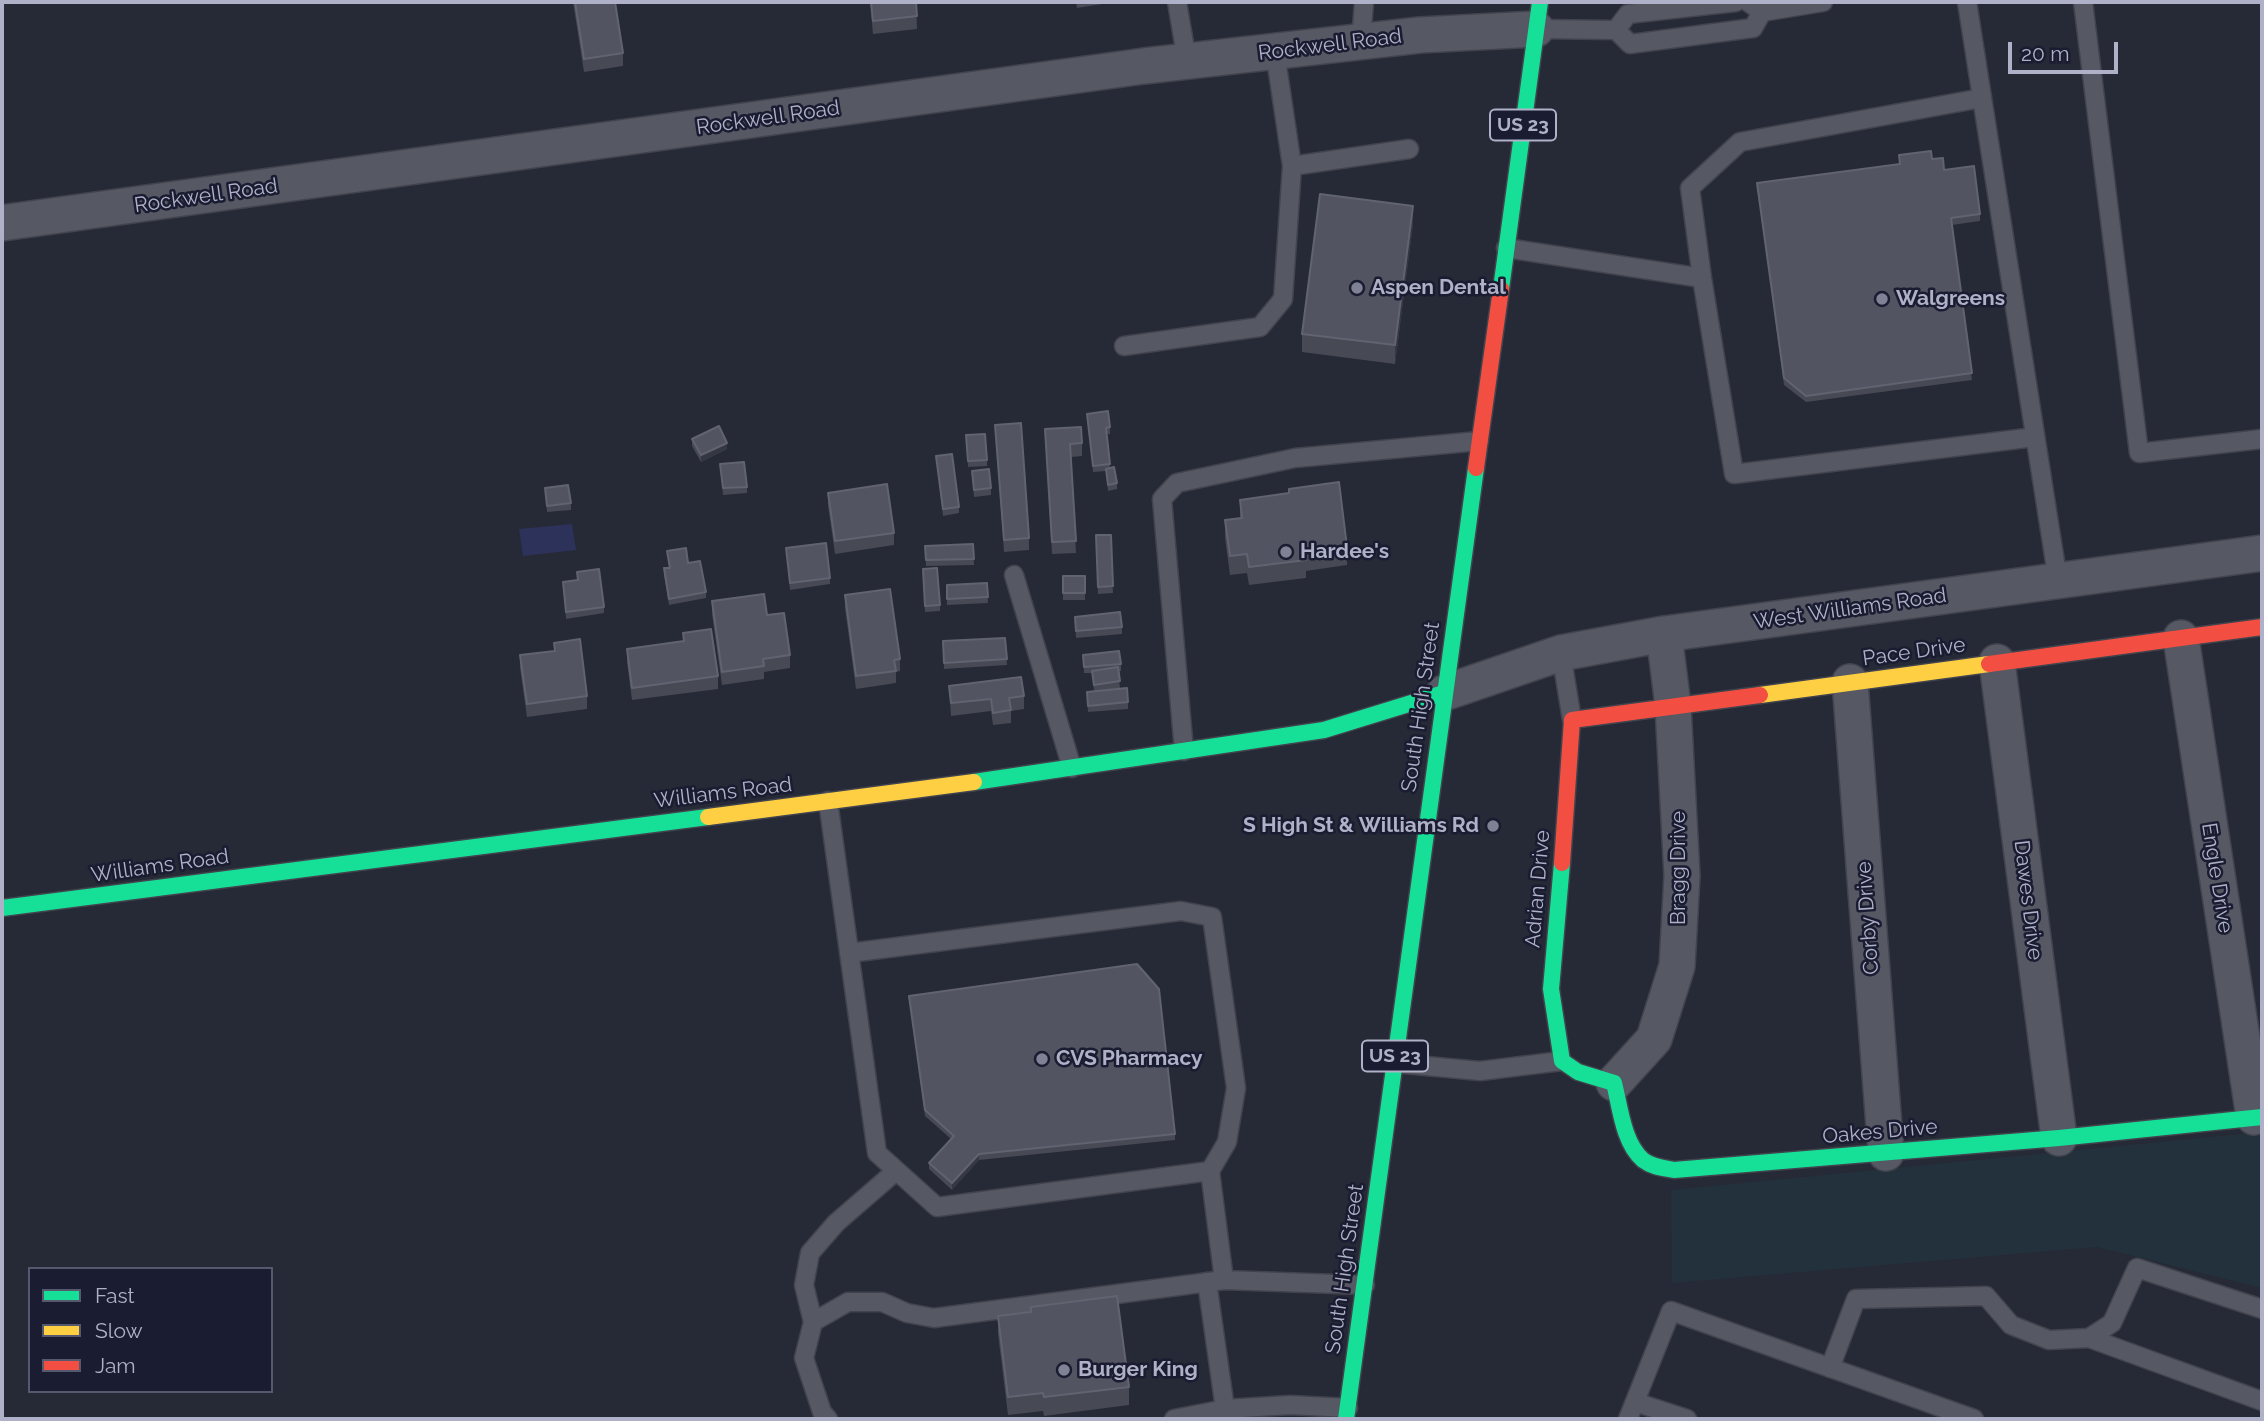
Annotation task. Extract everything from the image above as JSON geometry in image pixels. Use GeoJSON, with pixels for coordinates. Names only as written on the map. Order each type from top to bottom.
{"type":"FeatureCollection","features":[{"type":"Feature","properties":{"kind":"main road","name":"South High Street"},"geometry":{"type":"LineString","coordinates":[[1347,1413],[1538,15]]}},
{"type":"Feature","properties":{"kind":"main road","name":"Pace Drive"},"geometry":{"type":"LineString","coordinates":[[1572,720],[2262,627]]}},
{"type":"Feature","properties":{"kind":"main road","name":"Williams Road"},"geometry":{"type":"LineString","coordinates":[[2,908],[1072,768],[1324,730],[1444,694]]}},
{"type":"Feature","properties":{"kind":"main road","name":"Adrian Drive"},"geometry":{"type":"LineString","coordinates":[[1562,1060],[1551,989],[1572,720]]}},
{"type":"Feature","properties":{"kind":"main road"},"geometry":{"type":"LineString","coordinates":[[1562,1060],[1578,1072],[1614,1083]]}},
{"type":"Feature","properties":{"kind":"main road","name":"Oakes Drive"},"geometry":{"type":"LineString","coordinates":[[1614,1083],[1629,1138],[1639,1156],[1655,1167],[1674,1170],[2059,1138],[2258,1117]]}},
{"type":"Feature","properties":{"kind":"street","name":"Rockwell Road"},"geometry":{"type":"LineString","coordinates":[[2,223],[1187,61],[1420,35],[1538,15]]}},
{"type":"Feature","properties":{"kind":"street","name":"West Williams Road"},"geometry":{"type":"LineString","coordinates":[[1444,694],[1561,653],[1664,634],[2262,554]]}},
{"type":"Feature","properties":{"kind":"street","name":"Bragg Drive"},"geometry":{"type":"LineString","coordinates":[[1614,1083],[1654,1039],[1677,966],[1682,876],[1673,706],[1664,634]]}},
{"type":"Feature","properties":{"kind":"street","name":"Engle Drive"},"geometry":{"type":"LineString","coordinates":[[2181,638],[2258,1117]]}},
{"type":"Feature","properties":{"kind":"street","name":"Dawes Drive"},"geometry":{"type":"LineString","coordinates":[[1997,662],[2059,1138]]}},
{"type":"Feature","properties":{"kind":"street","name":"Corby Drive"},"geometry":{"type":"LineString","coordinates":[[1850,682],[1886,1153]]}},
{"type":"Feature","properties":{"kind":"lane"},"geometry":{"type":"LineString","coordinates":[[1178,2],[1187,61]]}},
{"type":"Feature","properties":{"kind":"lane"},"geometry":{"type":"LineString","coordinates":[[1361,41],[1364,2]]}},
{"type":"Feature","properties":{"kind":"lane"},"geometry":{"type":"LineString","coordinates":[[1616,30],[1628,14],[1736,2]]}},
{"type":"Feature","properties":{"kind":"lane"},"geometry":{"type":"LineString","coordinates":[[1538,15],[1616,30],[1630,44],[1753,28],[1755,7],[1823,2]]}},
{"type":"Feature","properties":{"kind":"lane"},"geometry":{"type":"LineString","coordinates":[[1967,2],[2058,581]]}},
{"type":"Feature","properties":{"kind":"lane"},"geometry":{"type":"LineString","coordinates":[[2083,2],[2139,453],[2262,439]]}},
{"type":"Feature","properties":{"kind":"lane"},"geometry":{"type":"LineString","coordinates":[[1124,346],[1260,327],[1283,299],[1292,166],[1275,52]]}},
{"type":"Feature","properties":{"kind":"lane"},"geometry":{"type":"LineString","coordinates":[[1982,98],[1740,142],[1690,188],[1702,278],[1734,474],[2035,437]]}},
{"type":"Feature","properties":{"kind":"lane"},"geometry":{"type":"LineString","coordinates":[[1292,166],[1409,149]]}},
{"type":"Feature","properties":{"kind":"lane"},"geometry":{"type":"LineString","coordinates":[[1506,248],[1702,278]]}},
{"type":"Feature","properties":{"kind":"lane"},"geometry":{"type":"LineString","coordinates":[[1184,751],[1162,499],[1177,483],[1295,458],[1479,441]]}},
{"type":"Feature","properties":{"kind":"lane"},"geometry":{"type":"LineString","coordinates":[[1014,575],[1072,768]]}},
{"type":"Feature","properties":{"kind":"lane"},"geometry":{"type":"LineString","coordinates":[[1561,653],[1572,720]]}},
{"type":"Feature","properties":{"kind":"lane"},"geometry":{"type":"LineString","coordinates":[[828,801],[877,1153],[937,1208],[1210,1171]]}},
{"type":"Feature","properties":{"kind":"lane"},"geometry":{"type":"LineString","coordinates":[[849,953],[1181,911],[1212,918],[1236,1088],[1227,1142],[1210,1171],[1225,1409]]}},
{"type":"Feature","properties":{"kind":"lane"},"geometry":{"type":"LineString","coordinates":[[1394,1063],[1480,1071],[1562,1060]]}},
{"type":"Feature","properties":{"kind":"lane"},"geometry":{"type":"LineString","coordinates":[[828,1419],[822,1412],[804,1358],[813,1322],[804,1285],[810,1253],[836,1223],[896,1171]]}},
{"type":"Feature","properties":{"kind":"lane"},"geometry":{"type":"LineString","coordinates":[[2089,1338],[2112,1323],[2137,1268],[2262,1309]]}},
{"type":"Feature","properties":{"kind":"lane"},"geometry":{"type":"LineString","coordinates":[[813,1322],[848,1302],[882,1302],[907,1313],[934,1318],[1216,1281],[1365,1284]]}},
{"type":"Feature","properties":{"kind":"lane"},"geometry":{"type":"LineString","coordinates":[[1830,1368],[1857,1299],[1986,1296],[2011,1325],[2049,1340],[2089,1338],[2262,1401]]}},
{"type":"Feature","properties":{"kind":"lane"},"geometry":{"type":"LineString","coordinates":[[1628,1419],[1671,1311],[1974,1419]]}},
{"type":"Feature","properties":{"kind":"lane"},"geometry":{"type":"LineString","coordinates":[[1635,1402],[1687,1419]]}},
{"type":"Feature","properties":{"kind":"lane"},"geometry":{"type":"LineString","coordinates":[[1174,1419],[1225,1409],[1290,1405],[1347,1413]]}},
{"type":"Feature","properties":{"kind":"shaded area"},"geometry":{"type":"Polygon","coordinates":[[[2262,1132],[2262,1288],[2097,1247],[1672,1283],[1671,1190],[2262,1132]]]}},
{"type":"Feature","properties":{"kind":"water"},"geometry":{"type":"Polygon","coordinates":[[[572,524],[576,550],[523,556],[519,529],[572,524]]]}},
{"type":"Feature","properties":{"kind":"building"},"geometry":{"type":"Polygon","coordinates":[[[575,2],[615,2],[623,53],[584,59],[575,2]]]}},
{"type":"Feature","properties":{"kind":"building"},"geometry":{"type":"Polygon","coordinates":[[[871,2],[916,2],[917,16],[873,21],[871,2]]]}},
{"type":"Feature","properties":{"kind":"building","name":"Walgreens"},"geometry":{"type":"Polygon","coordinates":[[[1931,151],[1932,159],[1943,158],[1944,170],[1974,166],[1980,214],[1951,218],[1972,373],[1806,396],[1784,378],[1757,183],[1900,164],[1899,155],[1931,151]]]}},
{"type":"Feature","properties":{"kind":"building","name":"Aspen Dental"},"geometry":{"type":"Polygon","coordinates":[[[1320,194],[1413,206],[1395,345],[1302,334],[1320,194]]]}},
{"type":"Feature","properties":{"kind":"building"},"geometry":{"type":"Polygon","coordinates":[[[1108,411],[1110,427],[1106,428],[1110,464],[1093,466],[1087,414],[1108,411]]]}},
{"type":"Feature","properties":{"kind":"building"},"geometry":{"type":"Polygon","coordinates":[[[1021,423],[1029,538],[1004,540],[995,425],[1021,423]]]}},
{"type":"Feature","properties":{"kind":"building"},"geometry":{"type":"Polygon","coordinates":[[[719,426],[727,443],[701,455],[692,439],[719,426]]]}},
{"type":"Feature","properties":{"kind":"building"},"geometry":{"type":"Polygon","coordinates":[[[1081,427],[1082,443],[1070,444],[1076,541],[1052,542],[1045,429],[1081,427]]]}},
{"type":"Feature","properties":{"kind":"building"},"geometry":{"type":"Polygon","coordinates":[[[985,434],[987,460],[968,461],[966,435],[985,434]]]}},
{"type":"Feature","properties":{"kind":"building"},"geometry":{"type":"Polygon","coordinates":[[[952,454],[959,507],[943,509],[936,456],[952,454]]]}},
{"type":"Feature","properties":{"kind":"building"},"geometry":{"type":"Polygon","coordinates":[[[744,462],[747,487],[723,488],[720,464],[744,462]]]}},
{"type":"Feature","properties":{"kind":"building"},"geometry":{"type":"Polygon","coordinates":[[[1114,467],[1117,483],[1108,485],[1106,469],[1114,467]]]}},
{"type":"Feature","properties":{"kind":"building"},"geometry":{"type":"Polygon","coordinates":[[[989,469],[991,488],[974,490],[972,471],[989,469]]]}},
{"type":"Feature","properties":{"kind":"building","name":"Hardee's"},"geometry":{"type":"Polygon","coordinates":[[[1339,482],[1347,547],[1305,552],[1306,560],[1249,567],[1247,554],[1230,556],[1225,520],[1242,518],[1240,500],[1339,482]]]}},
{"type":"Feature","properties":{"kind":"building"},"geometry":{"type":"Polygon","coordinates":[[[887,484],[894,533],[835,541],[828,493],[887,484]]]}},
{"type":"Feature","properties":{"kind":"building"},"geometry":{"type":"Polygon","coordinates":[[[568,485],[571,503],[547,506],[545,488],[568,485]]]}},
{"type":"Feature","properties":{"kind":"building"},"geometry":{"type":"Polygon","coordinates":[[[1096,535],[1111,535],[1113,586],[1098,587],[1096,535]]]}},
{"type":"Feature","properties":{"kind":"building"},"geometry":{"type":"Polygon","coordinates":[[[826,543],[830,578],[790,583],[786,548],[826,543]]]}},
{"type":"Feature","properties":{"kind":"building"},"geometry":{"type":"Polygon","coordinates":[[[973,544],[974,559],[926,560],[925,546],[973,544]]]}},
{"type":"Feature","properties":{"kind":"building"},"geometry":{"type":"Polygon","coordinates":[[[686,548],[688,563],[700,561],[706,592],[669,599],[664,568],[670,568],[667,551],[686,548]]]}},
{"type":"Feature","properties":{"kind":"building"},"geometry":{"type":"Polygon","coordinates":[[[937,568],[940,605],[925,606],[923,569],[937,568]]]}},
{"type":"Feature","properties":{"kind":"building"},"geometry":{"type":"Polygon","coordinates":[[[599,569],[604,607],[566,612],[563,582],[578,580],[577,572],[599,569]]]}},
{"type":"Feature","properties":{"kind":"building"},"geometry":{"type":"Polygon","coordinates":[[[1063,576],[1085,576],[1085,593],[1063,593],[1063,576]]]}},
{"type":"Feature","properties":{"kind":"building"},"geometry":{"type":"Polygon","coordinates":[[[987,583],[988,597],[947,599],[947,585],[987,583]]]}},
{"type":"Feature","properties":{"kind":"building"},"geometry":{"type":"Polygon","coordinates":[[[890,589],[900,659],[894,660],[896,671],[856,676],[845,595],[890,589]]]}},
{"type":"Feature","properties":{"kind":"building"},"geometry":{"type":"Polygon","coordinates":[[[764,594],[767,615],[784,613],[790,655],[763,659],[764,666],[722,672],[712,601],[764,594]]]}},
{"type":"Feature","properties":{"kind":"building"},"geometry":{"type":"Polygon","coordinates":[[[1120,612],[1122,627],[1076,631],[1075,617],[1120,612]]]}},
{"type":"Feature","properties":{"kind":"building"},"geometry":{"type":"Polygon","coordinates":[[[711,629],[718,676],[632,688],[627,649],[684,641],[683,633],[711,629]]]}},
{"type":"Feature","properties":{"kind":"building"},"geometry":{"type":"Polygon","coordinates":[[[1005,638],[1007,659],[944,663],[943,641],[1005,638]]]}},
{"type":"Feature","properties":{"kind":"building"},"geometry":{"type":"Polygon","coordinates":[[[580,639],[587,696],[527,704],[520,655],[555,651],[554,643],[580,639]]]}},
{"type":"Feature","properties":{"kind":"building"},"geometry":{"type":"Polygon","coordinates":[[[1119,651],[1121,664],[1084,667],[1083,655],[1119,651]]]}},
{"type":"Feature","properties":{"kind":"building"},"geometry":{"type":"Polygon","coordinates":[[[1118,667],[1120,681],[1094,685],[1092,671],[1118,667]]]}},
{"type":"Feature","properties":{"kind":"building"},"geometry":{"type":"Polygon","coordinates":[[[1021,677],[1024,696],[1009,698],[1011,710],[993,713],[991,699],[951,703],[949,686],[1021,677]]]}},
{"type":"Feature","properties":{"kind":"building"},"geometry":{"type":"Polygon","coordinates":[[[1127,688],[1128,702],[1088,706],[1087,692],[1127,688]]]}},
{"type":"Feature","properties":{"kind":"building","name":"CVS Pharmacy"},"geometry":{"type":"Polygon","coordinates":[[[1137,964],[1159,989],[1175,1134],[979,1154],[952,1183],[929,1163],[954,1136],[925,1110],[909,996],[1137,964]]]}},
{"type":"Feature","properties":{"kind":"building","name":"Burger King"},"geometry":{"type":"Polygon","coordinates":[[[1117,1296],[1129,1387],[1044,1397],[1043,1393],[1008,1397],[998,1316],[1031,1312],[1031,1307],[1117,1296]]]}},
{"type":"Feature","properties":{"kind":"traffic: fast"},"geometry":{"type":"LineString","coordinates":[[1501,289],[1540,2]]}},
{"type":"Feature","properties":{"kind":"traffic: fast"},"geometry":{"type":"LineString","coordinates":[[1346,1419],[1476,468]]}},
{"type":"Feature","properties":{"kind":"traffic: fast"},"geometry":{"type":"LineString","coordinates":[[974,782],[1324,730],[1444,693]]}},
{"type":"Feature","properties":{"kind":"traffic: fast"},"geometry":{"type":"LineString","coordinates":[[2,908],[708,817]]}},
{"type":"Feature","properties":{"kind":"traffic: fast"},"geometry":{"type":"LineString","coordinates":[[1562,863],[1551,989],[1562,1061],[1578,1072],[1614,1083],[1623,1124],[1631,1144],[1643,1160],[1654,1166],[1674,1170],[2059,1138],[2262,1117]]}},
{"type":"Feature","properties":{"kind":"traffic: slow"},"geometry":{"type":"LineString","coordinates":[[1760,695],[1989,664]]}},
{"type":"Feature","properties":{"kind":"traffic: slow"},"geometry":{"type":"LineString","coordinates":[[708,817],[974,782]]}},
{"type":"Feature","properties":{"kind":"traffic: jam"},"geometry":{"type":"LineString","coordinates":[[1476,468],[1501,289]]}},
{"type":"Feature","properties":{"kind":"traffic: jam"},"geometry":{"type":"LineString","coordinates":[[1989,664],[2262,627]]}},
{"type":"Feature","properties":{"kind":"traffic: jam"},"geometry":{"type":"LineString","coordinates":[[1562,863],[1572,720],[1760,695]]}},
{"type":"Feature","properties":{"kind":"place","name":"Aspen Dental"},"geometry":{"type":"Point","coordinates":[1357,288]}},
{"type":"Feature","properties":{"kind":"place","name":"Walgreens"},"geometry":{"type":"Point","coordinates":[1882,299]}},
{"type":"Feature","properties":{"kind":"place","name":"Hardee's"},"geometry":{"type":"Point","coordinates":[1286,552]}},
{"type":"Feature","properties":{"kind":"place","name":"S High St & Williams Rd"},"geometry":{"type":"Point","coordinates":[1493,826]}},
{"type":"Feature","properties":{"kind":"place","name":"CVS Pharmacy"},"geometry":{"type":"Point","coordinates":[1042,1059]}},
{"type":"Feature","properties":{"kind":"place","name":"Burger King"},"geometry":{"type":"Point","coordinates":[1064,1370]}}]}
